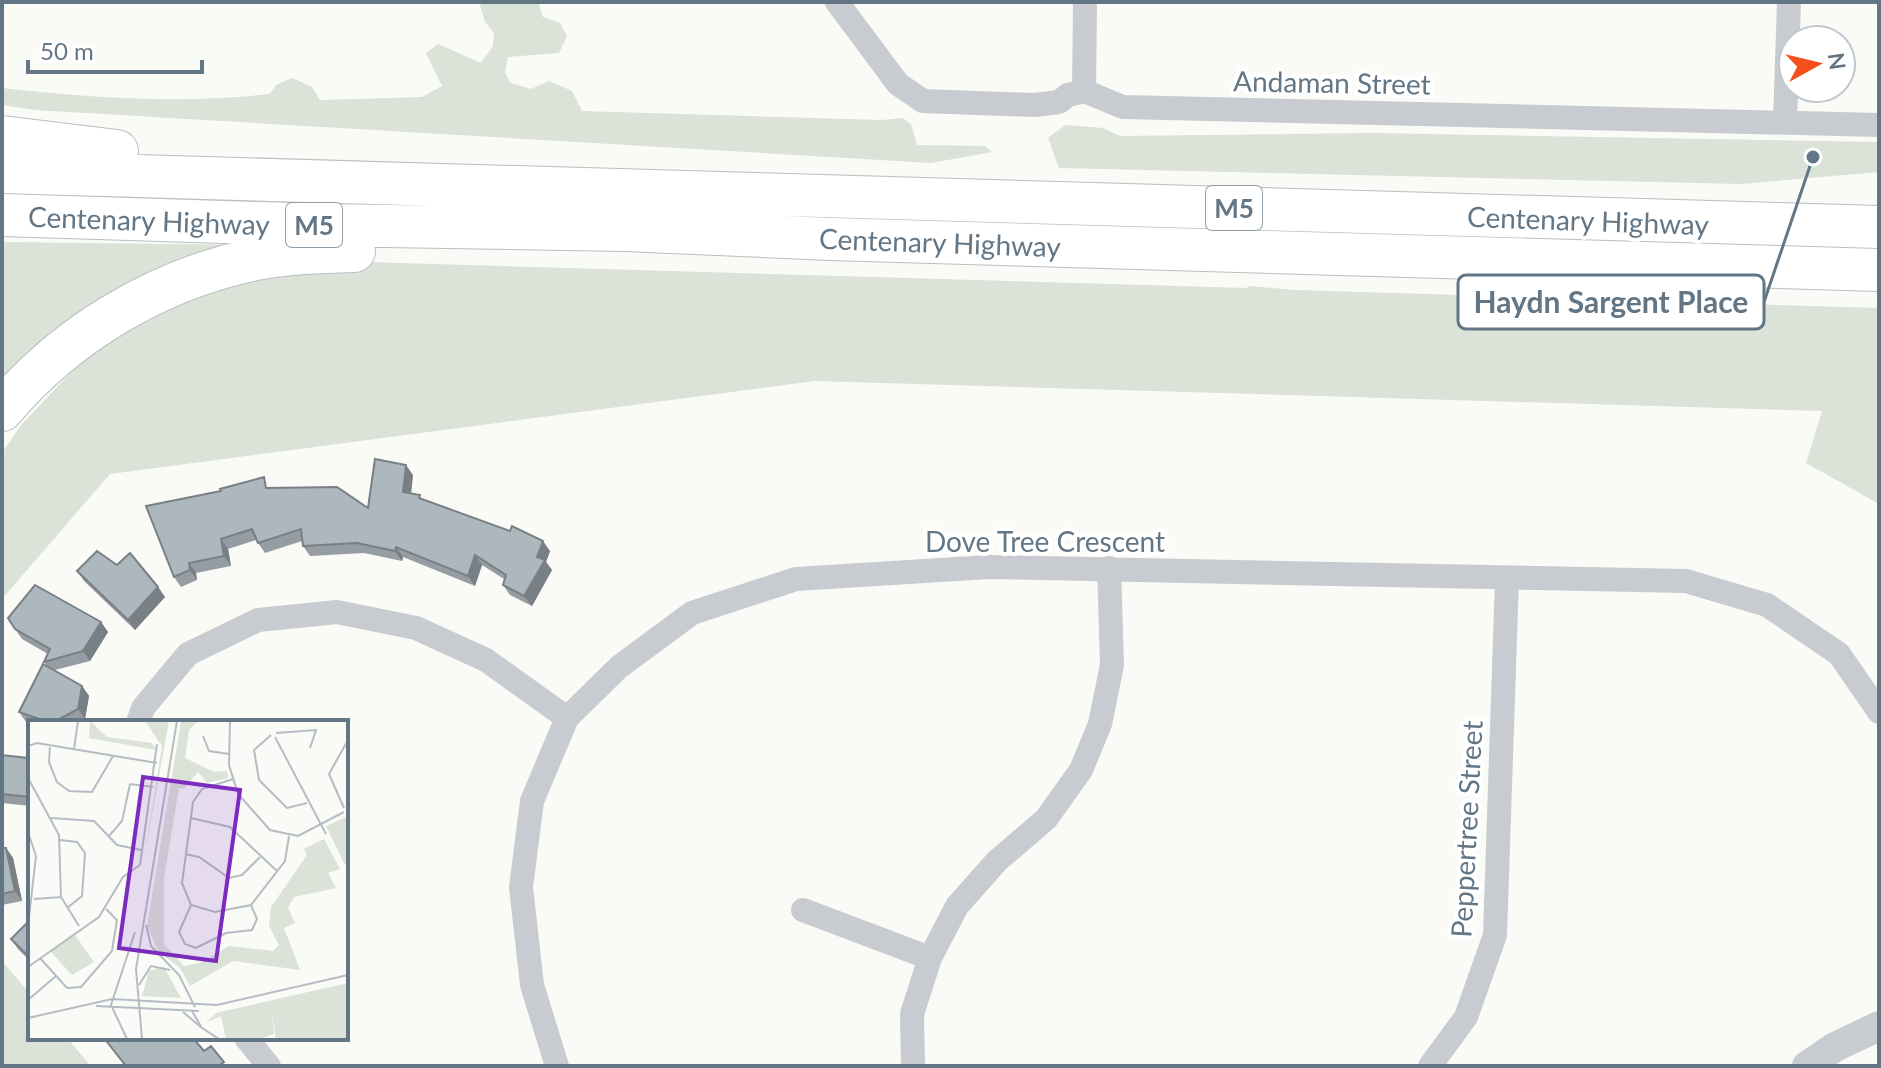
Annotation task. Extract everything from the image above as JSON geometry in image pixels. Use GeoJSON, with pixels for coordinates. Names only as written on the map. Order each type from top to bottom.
{"type":"FeatureCollection","features":[{"type":"Feature","properties":{"kind":"highway"},"geometry":{"type":"LineString","coordinates":[[2,137],[109,150],[325,161],[351,182]]}},
{"type":"Feature","properties":{"kind":"highway","name":"Centenary Highway"},"geometry":{"type":"LineString","coordinates":[[2,172],[1879,227]]}},
{"type":"Feature","properties":{"kind":"highway","name":"Centenary Highway"},"geometry":{"type":"LineString","coordinates":[[2,215],[353,226],[625,230],[830,239],[1879,270]]}},
{"type":"Feature","properties":{"kind":"highway"},"geometry":{"type":"LineString","coordinates":[[2,410],[38,371],[90,330],[153,294],[217,269],[266,258],[328,252],[593,251],[625,230]]}},
{"type":"Feature","properties":{"kind":"street"},"geometry":{"type":"LineString","coordinates":[[837,2],[898,84],[923,101],[1035,105],[1059,102],[1068,95],[1084,91],[1085,2]]}},
{"type":"Feature","properties":{"kind":"street"},"geometry":{"type":"LineString","coordinates":[[1785,122],[1789,2]]}},
{"type":"Feature","properties":{"kind":"street","name":"Andaman Street"},"geometry":{"type":"LineString","coordinates":[[1084,91],[1123,107],[1879,125]]}},
{"type":"Feature","properties":{"kind":"street","name":"Dove Tree Crescent"},"geometry":{"type":"LineString","coordinates":[[557,1066],[532,985],[521,887],[532,801],[567,718],[619,667],[692,613],[796,579],[989,567],[1686,581],[1767,605],[1839,654],[1879,712]]}},
{"type":"Feature","properties":{"kind":"street"},"geometry":{"type":"LineString","coordinates":[[913,1066],[912,1014],[930,958],[957,906],[997,861],[1046,819],[1081,770],[1100,724],[1112,665],[1109,568]]}},
{"type":"Feature","properties":{"kind":"street","name":"Peppertree Street"},"geometry":{"type":"LineString","coordinates":[[1430,1066],[1466,1017],[1495,935],[1507,579]]}},
{"type":"Feature","properties":{"kind":"street"},"geometry":{"type":"LineString","coordinates":[[139,720],[143,708],[188,654],[258,620],[337,612],[416,628],[472,653],[567,718]]}},
{"type":"Feature","properties":{"kind":"street"},"geometry":{"type":"LineString","coordinates":[[803,910],[930,958]]}},
{"type":"Feature","properties":{"kind":"street"},"geometry":{"type":"LineString","coordinates":[[1807,1066],[1835,1047],[1879,1026]]}},
{"type":"Feature","properties":{"kind":"street"},"geometry":{"type":"LineString","coordinates":[[248,1040],[269,1066]]}},
{"type":"Feature","properties":{"kind":"shaded area"},"geometry":{"type":"Polygon","coordinates":[[[483,2],[538,2],[543,17],[560,23],[567,36],[559,53],[508,57],[505,73],[511,83],[531,89],[549,81],[572,91],[582,111],[882,120],[902,118],[911,124],[917,145],[985,146],[992,152],[931,163],[35,110],[2,105],[2,88],[102,97],[203,99],[270,94],[276,85],[292,78],[312,87],[320,100],[422,97],[442,86],[426,53],[438,44],[481,63],[493,46],[494,33],[485,22],[480,6],[483,2]]]}},
{"type":"Feature","properties":{"kind":"shaded area"},"geometry":{"type":"Polygon","coordinates":[[[1065,125],[1103,128],[1120,136],[1372,133],[1879,142],[1879,172],[1742,184],[1059,168],[1048,138],[1065,125]]]}},
{"type":"Feature","properties":{"kind":"shaded area"},"geometry":{"type":"Polygon","coordinates":[[[2,242],[262,245],[2,388],[2,242]]]}},
{"type":"Feature","properties":{"kind":"shaded area"},"geometry":{"type":"Polygon","coordinates":[[[367,262],[1249,286],[1879,308],[1879,504],[1806,463],[1822,411],[815,381],[110,474],[2,599],[2,453],[22,424],[106,335],[195,289],[367,262]]]}},
{"type":"Feature","properties":{"kind":"shaded area"},"geometry":{"type":"Polygon","coordinates":[[[2,961],[28,992],[28,1040],[69,1040],[91,1066],[2,1066],[2,961]]]}},
{"type":"Feature","properties":{"kind":"building"},"geometry":{"type":"Polygon","coordinates":[[[375,459],[406,465],[403,492],[420,495],[419,498],[510,531],[512,526],[543,541],[537,557],[545,560],[524,596],[503,585],[506,575],[475,555],[468,576],[396,547],[395,551],[357,543],[303,546],[301,529],[258,543],[252,529],[221,539],[224,556],[189,563],[190,570],[174,577],[146,506],[221,491],[264,477],[266,488],[337,487],[368,508],[375,459]]]}},
{"type":"Feature","properties":{"kind":"building"},"geometry":{"type":"Polygon","coordinates":[[[97,551],[117,565],[130,553],[158,587],[128,620],[77,571],[97,551]]]}},
{"type":"Feature","properties":{"kind":"building"},"geometry":{"type":"Polygon","coordinates":[[[35,585],[101,622],[83,651],[44,662],[50,649],[15,629],[8,618],[35,585]]]}},
{"type":"Feature","properties":{"kind":"building"},"geometry":{"type":"Polygon","coordinates":[[[43,664],[82,686],[78,709],[58,720],[42,720],[19,712],[43,664]]]}},
{"type":"Feature","properties":{"kind":"building"},"geometry":{"type":"Polygon","coordinates":[[[2,755],[28,758],[28,797],[2,794],[2,755]]]}},
{"type":"Feature","properties":{"kind":"building"},"geometry":{"type":"Polygon","coordinates":[[[2,848],[6,848],[15,891],[2,894],[2,848]]]}},
{"type":"Feature","properties":{"kind":"building"},"geometry":{"type":"Polygon","coordinates":[[[28,922],[28,956],[11,939],[28,922]]]}},
{"type":"Feature","properties":{"kind":"building"},"geometry":{"type":"Polygon","coordinates":[[[106,1040],[195,1040],[204,1051],[211,1046],[224,1062],[219,1066],[126,1066],[106,1040]]]}},
{"type":"Feature","properties":{"kind":"place","name":"Haydn Sargent Place"},"geometry":{"type":"Point","coordinates":[1813,157]}}]}
